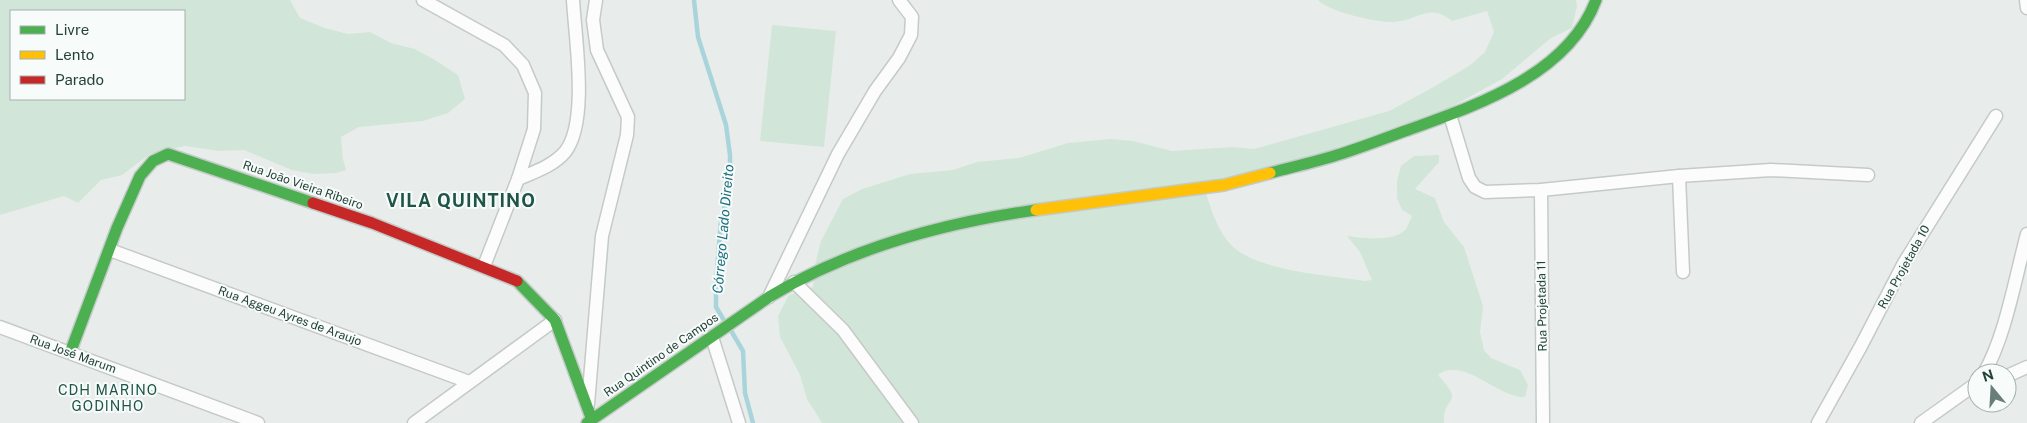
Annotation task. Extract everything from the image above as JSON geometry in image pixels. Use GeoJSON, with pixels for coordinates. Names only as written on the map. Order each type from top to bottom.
{"type":"FeatureCollection","features":[{"type":"Feature","properties":{"kind":"main road","name":"Rua Quintino de Campos"},"geometry":{"type":"LineString","coordinates":[[589,417],[770,296],[794,282],[848,258],[925,231],[1022,212],[1224,185],[1338,155],[1450,114],[1510,89],[1548,62],[1576,37],[1590,16],[1596,0]]}},
{"type":"Feature","properties":{"kind":"main road","name":"Rua João Vieira Ribeiro"},"geometry":{"type":"LineString","coordinates":[[110,250],[117,228],[140,176],[153,161],[168,154],[372,223],[484,266],[516,280],[554,320]]}},
{"type":"Feature","properties":{"kind":"main road"},"geometry":{"type":"LineString","coordinates":[[70,353],[110,250]]}},
{"type":"Feature","properties":{"kind":"main road"},"geometry":{"type":"LineString","coordinates":[[554,320],[589,417]]}},
{"type":"Feature","properties":{"kind":"street"},"geometry":{"type":"LineString","coordinates":[[423,0],[504,45],[523,65],[535,92],[534,129],[518,180],[484,266]]}},
{"type":"Feature","properties":{"kind":"street"},"geometry":{"type":"LineString","coordinates":[[518,180],[547,166],[565,152],[577,124],[579,87],[573,0]]}},
{"type":"Feature","properties":{"kind":"street"},"geometry":{"type":"LineString","coordinates":[[589,417],[602,236],[627,135],[628,117],[597,50],[593,20],[596,0]]}},
{"type":"Feature","properties":{"kind":"street"},"geometry":{"type":"LineString","coordinates":[[770,296],[838,154],[875,90],[898,58],[911,35],[912,17],[899,0]]}},
{"type":"Feature","properties":{"kind":"street"},"geometry":{"type":"LineString","coordinates":[[2026,0],[2027,8]]}},
{"type":"Feature","properties":{"kind":"street"},"geometry":{"type":"LineString","coordinates":[[1450,114],[1469,178],[1475,187],[1485,192],[1541,190],[1679,176],[1771,170],[1868,175]]}},
{"type":"Feature","properties":{"kind":"street","name":"Rua Projetada 10"},"geometry":{"type":"LineString","coordinates":[[1818,423],[1904,263],[1996,116]]}},
{"type":"Feature","properties":{"kind":"street"},"geometry":{"type":"LineString","coordinates":[[1679,176],[1683,272]]}},
{"type":"Feature","properties":{"kind":"street","name":"Rua Projetada 11"},"geometry":{"type":"LineString","coordinates":[[1541,190],[1543,423]]}},
{"type":"Feature","properties":{"kind":"street"},"geometry":{"type":"LineString","coordinates":[[1989,363],[2005,320],[2027,234]]}},
{"type":"Feature","properties":{"kind":"street","name":"Rua Aggeu Ayres de Araujo"},"geometry":{"type":"LineString","coordinates":[[110,250],[468,382]]}},
{"type":"Feature","properties":{"kind":"street"},"geometry":{"type":"LineString","coordinates":[[794,282],[843,330],[912,423]]}},
{"type":"Feature","properties":{"kind":"street"},"geometry":{"type":"LineString","coordinates":[[414,423],[554,320]]}},
{"type":"Feature","properties":{"kind":"street","name":"Rua José Marum"},"geometry":{"type":"LineString","coordinates":[[0,327],[258,423]]}},
{"type":"Feature","properties":{"kind":"street"},"geometry":{"type":"LineString","coordinates":[[714,335],[739,423]]}},
{"type":"Feature","properties":{"kind":"street"},"geometry":{"type":"LineString","coordinates":[[1921,423],[1967,390]]}},
{"type":"Feature","properties":{"kind":"green space"},"geometry":{"type":"Polygon","coordinates":[[[0,0],[290,0],[300,18],[325,28],[348,34],[370,32],[391,43],[415,49],[435,60],[458,75],[465,99],[448,113],[423,121],[359,127],[341,137],[346,170],[336,173],[313,174],[292,170],[244,150],[219,151],[185,146],[150,154],[122,175],[101,180],[78,203],[64,196],[0,215],[0,0]]]}},
{"type":"Feature","properties":{"kind":"green space"},"geometry":{"type":"Polygon","coordinates":[[[1318,0],[1576,0],[1577,6],[1572,28],[1551,38],[1502,79],[1442,112],[1206,193],[1221,232],[1231,245],[1250,257],[1299,272],[1365,281],[1372,280],[1360,252],[1347,236],[1386,238],[1400,234],[1405,230],[1412,216],[1402,210],[1397,198],[1397,181],[1401,166],[1414,156],[1439,155],[1439,162],[1415,189],[1435,198],[1444,222],[1464,247],[1483,306],[1480,332],[1484,350],[1491,358],[1520,370],[1528,385],[1525,397],[1505,392],[1470,374],[1458,370],[1448,370],[1438,375],[1447,385],[1452,396],[1444,414],[1444,423],[822,423],[807,399],[800,375],[780,337],[778,316],[789,295],[813,287],[815,265],[821,241],[843,199],[862,189],[910,174],[953,170],[977,162],[1019,158],[1068,143],[1110,139],[1133,141],[1172,151],[1233,147],[1254,149],[1389,111],[1469,66],[1485,52],[1494,32],[1487,11],[1452,21],[1436,13],[1429,13],[1402,21],[1387,22],[1366,19],[1332,9],[1318,0]]]}},
{"type":"Feature","properties":{"kind":"green space"},"geometry":{"type":"Polygon","coordinates":[[[772,25],[836,31],[824,147],[760,141],[772,25]]]}},
{"type":"Feature","properties":{"kind":"waterway","name":"Córrego Lado Direito"},"geometry":{"type":"LineString","coordinates":[[694,0],[698,37],[726,125],[730,155],[730,185],[721,221],[716,282],[716,307],[725,322]]}},
{"type":"Feature","properties":{"kind":"waterway","name":"Córrego Lado Direito"},"geometry":{"type":"LineString","coordinates":[[730,329],[743,351],[745,393],[753,423]]}},
{"type":"Feature","properties":{"kind":"traffic: fast"},"geometry":{"type":"LineString","coordinates":[[1270,173],[1329,158],[1364,146],[1463,110],[1517,84],[1542,68],[1565,48],[1583,26],[1596,0]]}},
{"type":"Feature","properties":{"kind":"traffic: fast"},"geometry":{"type":"LineString","coordinates":[[70,353],[117,228],[140,176],[153,161],[168,154],[313,203]]}},
{"type":"Feature","properties":{"kind":"traffic: fast"},"geometry":{"type":"LineString","coordinates":[[587,423],[769,297],[800,280],[864,251],[898,240],[966,222],[1036,210]]}},
{"type":"Feature","properties":{"kind":"traffic: fast"},"geometry":{"type":"LineString","coordinates":[[517,281],[555,320],[592,420]]}},
{"type":"Feature","properties":{"kind":"traffic: slow"},"geometry":{"type":"LineString","coordinates":[[1036,210],[1224,185],[1270,173]]}},
{"type":"Feature","properties":{"kind":"traffic: jam"},"geometry":{"type":"LineString","coordinates":[[313,203],[372,223],[517,281]]}},
{"type":"Feature","properties":{"kind":"district","name":"VILA QUINTINO"},"geometry":{"type":"Point","coordinates":[461,200]}},
{"type":"Feature","properties":{"kind":"district","name":"CDH MARINO GODINHO"},"geometry":{"type":"Point","coordinates":[108,398]}}]}
